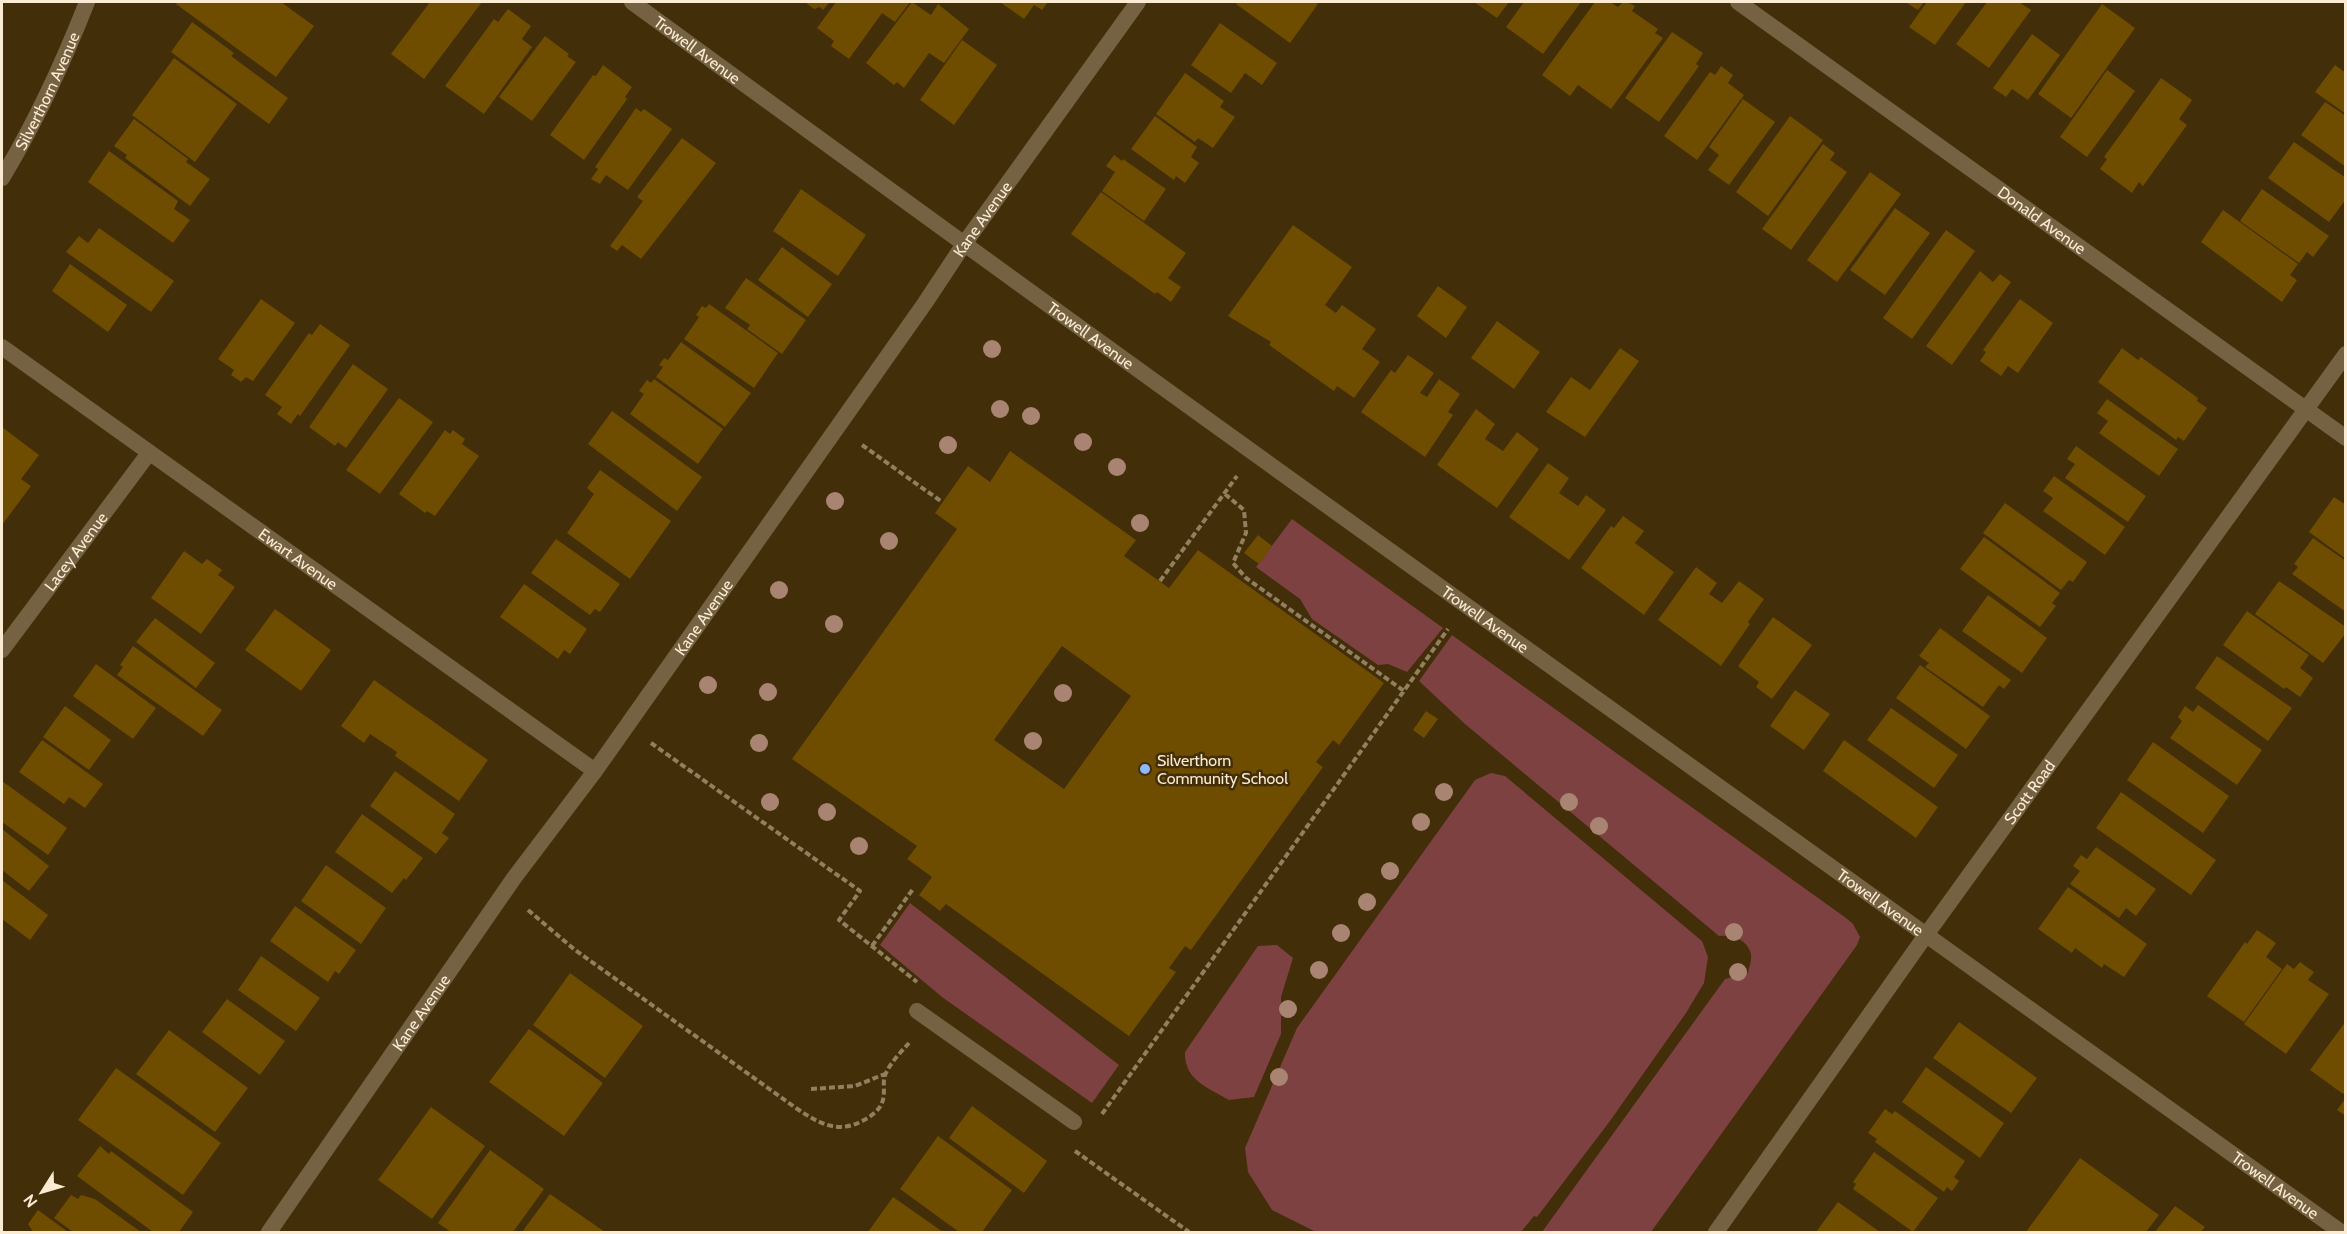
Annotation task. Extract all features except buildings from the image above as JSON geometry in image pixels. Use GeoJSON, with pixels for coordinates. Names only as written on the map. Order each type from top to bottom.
{"type":"FeatureCollection","features":[{"type":"Feature","properties":{"kind":"street","name":"Silverthorn Avenue"},"geometry":{"type":"LineString","coordinates":[[2,178],[23,144],[63,64],[87,2]]}},
{"type":"Feature","properties":{"kind":"street","name":"Trowell Avenue"},"geometry":{"type":"LineString","coordinates":[[632,2],[1464,606],[2342,1233]]}},
{"type":"Feature","properties":{"kind":"street","name":"Kane Avenue"},"geometry":{"type":"LineString","coordinates":[[269,1233],[514,878],[595,771],[925,303],[964,244],[1138,2]]}},
{"type":"Feature","properties":{"kind":"street","name":"Donald Avenue"},"geometry":{"type":"LineString","coordinates":[[1738,2],[2346,438]]}},
{"type":"Feature","properties":{"kind":"street","name":"Ewart Avenue"},"geometry":{"type":"LineString","coordinates":[[2,347],[595,771]]}},
{"type":"Feature","properties":{"kind":"street","name":"Scott Road"},"geometry":{"type":"LineString","coordinates":[[1716,1233],[1926,935],[2346,354]]}},
{"type":"Feature","properties":{"kind":"street","name":"Lacey Avenue"},"geometry":{"type":"LineString","coordinates":[[2,650],[148,453]]}},
{"type":"Feature","properties":{"kind":"street"},"geometry":{"type":"LineString","coordinates":[[917,1011],[1074,1122]]}},
{"type":"Feature","properties":{"kind":"path"},"geometry":{"type":"LineString","coordinates":[[858,442],[942,502]]}},
{"type":"Feature","properties":{"kind":"path"},"geometry":{"type":"LineString","coordinates":[[1160,581],[1237,476]]}},
{"type":"Feature","properties":{"kind":"path"},"geometry":{"type":"LineString","coordinates":[[1225,494],[1244,510],[1246,533],[1233,563],[1246,578],[1404,691]]}},
{"type":"Feature","properties":{"kind":"path"},"geometry":{"type":"LineString","coordinates":[[1106,1108],[1450,627]]}},
{"type":"Feature","properties":{"kind":"path"},"geometry":{"type":"LineString","coordinates":[[645,739],[860,891],[838,920],[921,985]]}},
{"type":"Feature","properties":{"kind":"path"},"geometry":{"type":"LineString","coordinates":[[872,946],[913,889]]}},
{"type":"Feature","properties":{"kind":"path"},"geometry":{"type":"LineString","coordinates":[[525,908],[575,950],[816,1122],[843,1128],[856,1125],[869,1117],[881,1106],[885,1095],[885,1074]]}},
{"type":"Feature","properties":{"kind":"path"},"geometry":{"type":"LineString","coordinates":[[811,1089],[855,1086],[885,1074],[910,1041]]}},
{"type":"Feature","properties":{"kind":"shaded area"},"geometry":{"type":"Polygon","coordinates":[[[1292,519],[1443,628],[1407,672],[1388,664],[1378,665],[1312,619],[1300,599],[1256,567],[1292,519]]]}},
{"type":"Feature","properties":{"kind":"shaded area"},"geometry":{"type":"Polygon","coordinates":[[[1452,635],[1846,918],[1853,924],[1860,937],[1857,945],[1651,1232],[1542,1232],[1725,979],[1748,973],[1751,954],[1743,941],[1729,936],[1719,936],[1465,724],[1419,681],[1452,635]]]}},
{"type":"Feature","properties":{"kind":"shaded area"},"geometry":{"type":"Polygon","coordinates":[[[1491,773],[1505,776],[1702,941],[1708,957],[1704,983],[1686,1013],[1610,1121],[1537,1217],[1534,1216],[1521,1232],[1316,1232],[1272,1210],[1248,1172],[1245,1148],[1297,1028],[1475,780],[1491,773]]]}},
{"type":"Feature","properties":{"kind":"shaded area"},"geometry":{"type":"Polygon","coordinates":[[[910,903],[1119,1065],[1092,1103],[942,997],[880,945],[910,903]]]}},
{"type":"Feature","properties":{"kind":"shaded area"},"geometry":{"type":"Polygon","coordinates":[[[1277,945],[1293,958],[1281,997],[1281,1034],[1254,1097],[1229,1100],[1198,1082],[1188,1069],[1185,1052],[1258,946],[1277,945]]]}},
{"type":"Feature","properties":{"kind":"place","name":"Silverthorn Community School"},"geometry":{"type":"Point","coordinates":[1145,769]}}]}
